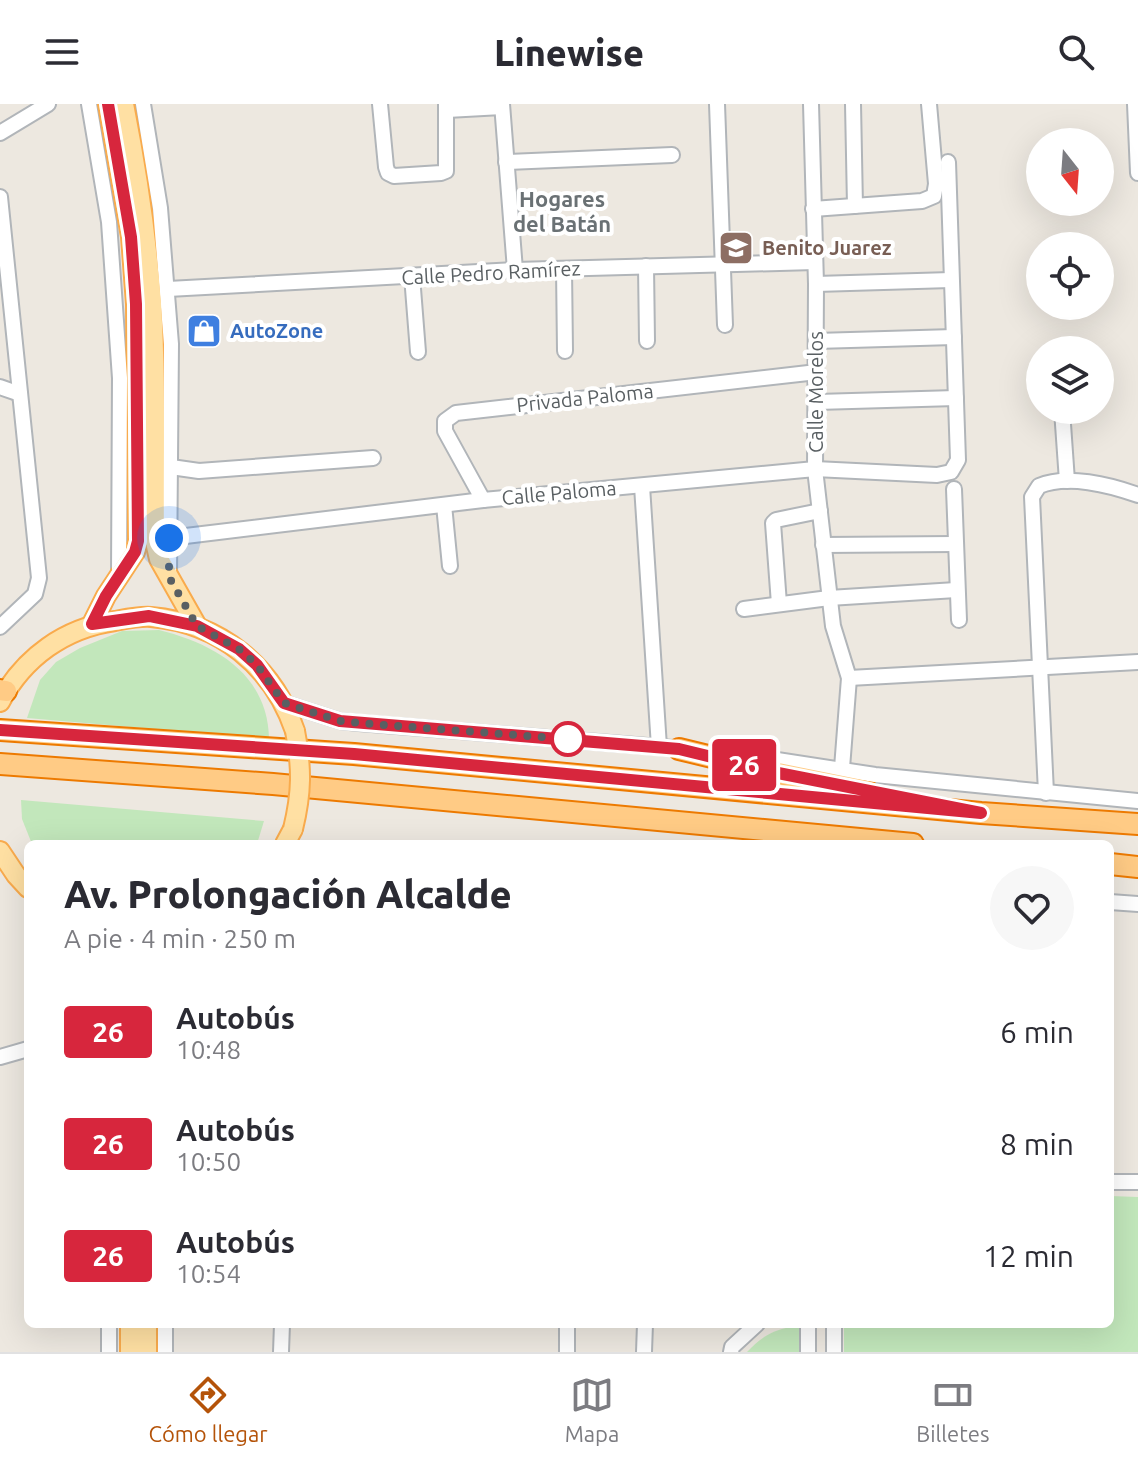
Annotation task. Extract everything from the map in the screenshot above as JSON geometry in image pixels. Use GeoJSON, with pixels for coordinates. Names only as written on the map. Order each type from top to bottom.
{"type":"FeatureCollection","features":[{"type":"Feature","properties":{"kind":"highway"},"geometry":{"type":"LineString","coordinates":[[0,730],[354,754],[981,813],[1138,824]]}},
{"type":"Feature","properties":{"kind":"highway"},"geometry":{"type":"LineString","coordinates":[[669,748],[981,813]]}},
{"type":"Feature","properties":{"kind":"highway"},"geometry":{"type":"LineString","coordinates":[[0,764],[273,784],[870,840]]}},
{"type":"Feature","properties":{"kind":"highway"},"geometry":{"type":"LineString","coordinates":[[1114,864],[1138,867]]}},
{"type":"Feature","properties":{"kind":"main road"},"geometry":{"type":"LineString","coordinates":[[92,624],[135,552],[138,541],[138,348],[131,237],[108,104]]}},
{"type":"Feature","properties":{"kind":"main road"},"geometry":{"type":"LineString","coordinates":[[124,104],[145,234],[151,302],[155,542],[159,559],[197,626]]}},
{"type":"Feature","properties":{"kind":"main road"},"geometry":{"type":"LineString","coordinates":[[2,694],[22,669],[43,650],[66,635],[92,624],[149,616],[197,626],[239,649],[257,665],[284,703],[295,731],[301,763],[300,796],[289,836]]}},
{"type":"Feature","properties":{"kind":"main road"},"geometry":{"type":"LineString","coordinates":[[0,851],[24,884]]}},
{"type":"Feature","properties":{"kind":"main road"},"geometry":{"type":"LineString","coordinates":[[130,1328],[130,1352]]}},
{"type":"Feature","properties":{"kind":"main road"},"geometry":{"type":"LineString","coordinates":[[147,1328],[147,1352]]}},
{"type":"Feature","properties":{"kind":"street"},"geometry":{"type":"LineString","coordinates":[[0,133],[48,104]]}},
{"type":"Feature","properties":{"kind":"street"},"geometry":{"type":"LineString","coordinates":[[89,104],[109,222],[120,378],[119,575]]}},
{"type":"Feature","properties":{"kind":"street"},"geometry":{"type":"LineString","coordinates":[[143,104],[160,208],[168,289],[171,344],[169,577]]}},
{"type":"Feature","properties":{"kind":"street"},"geometry":{"type":"LineString","coordinates":[[380,104],[386,167],[388,173],[394,176],[446,171],[447,107],[502,105],[515,270]]}},
{"type":"Feature","properties":{"kind":"street"},"geometry":{"type":"LineString","coordinates":[[717,104],[725,325]]}},
{"type":"Feature","properties":{"kind":"street","name":"Calle Morelos"},"geometry":{"type":"LineString","coordinates":[[811,104],[817,372],[815,469],[833,626],[849,678]]}},
{"type":"Feature","properties":{"kind":"street"},"geometry":{"type":"LineString","coordinates":[[853,104],[855,206]]}},
{"type":"Feature","properties":{"kind":"street"},"geometry":{"type":"LineString","coordinates":[[813,209],[922,201],[934,196],[936,184],[929,104]]}},
{"type":"Feature","properties":{"kind":"street"},"geometry":{"type":"LineString","coordinates":[[1135,104],[1138,173]]}},
{"type":"Feature","properties":{"kind":"street"},"geometry":{"type":"LineString","coordinates":[[506,162],[672,155]]}},
{"type":"Feature","properties":{"kind":"street"},"geometry":{"type":"LineString","coordinates":[[817,402],[956,398],[948,162]]}},
{"type":"Feature","properties":{"kind":"street"},"geometry":{"type":"LineString","coordinates":[[0,197],[38,589],[0,627]]}},
{"type":"Feature","properties":{"kind":"street","name":"Calle Pedro Ramírez"},"geometry":{"type":"LineString","coordinates":[[168,289],[515,270],[815,262]]}},
{"type":"Feature","properties":{"kind":"street"},"geometry":{"type":"LineString","coordinates":[[646,266],[647,341]]}},
{"type":"Feature","properties":{"kind":"street"},"geometry":{"type":"LineString","coordinates":[[564,269],[565,351]]}},
{"type":"Feature","properties":{"kind":"street"},"geometry":{"type":"LineString","coordinates":[[412,276],[418,352]]}},
{"type":"Feature","properties":{"kind":"street"},"geometry":{"type":"LineString","coordinates":[[816,284],[951,280]]}},
{"type":"Feature","properties":{"kind":"street"},"geometry":{"type":"LineString","coordinates":[[816,341],[954,337]]}},
{"type":"Feature","properties":{"kind":"street","name":"Privada Paloma"},"geometry":{"type":"LineString","coordinates":[[483,500],[445,431],[445,421],[456,413],[817,372]]}},
{"type":"Feature","properties":{"kind":"street"},"geometry":{"type":"LineString","coordinates":[[0,387],[20,394]]}},
{"type":"Feature","properties":{"kind":"street","name":"Calle Paloma"},"geometry":{"type":"LineString","coordinates":[[169,538],[483,500],[815,469],[937,475],[951,472],[958,460],[956,398]]}},
{"type":"Feature","properties":{"kind":"street"},"geometry":{"type":"LineString","coordinates":[[1063,424],[1067,481]]}},
{"type":"Feature","properties":{"kind":"street"},"geometry":{"type":"LineString","coordinates":[[171,467],[199,471],[373,458]]}},
{"type":"Feature","properties":{"kind":"street"},"geometry":{"type":"LineString","coordinates":[[1046,793],[1032,501],[1039,486],[1067,481],[1120,488],[1138,495]]}},
{"type":"Feature","properties":{"kind":"street"},"geometry":{"type":"LineString","coordinates":[[642,486],[669,748]]}},
{"type":"Feature","properties":{"kind":"street"},"geometry":{"type":"LineString","coordinates":[[954,489],[959,620]]}},
{"type":"Feature","properties":{"kind":"street"},"geometry":{"type":"LineString","coordinates":[[444,505],[450,566]]}},
{"type":"Feature","properties":{"kind":"street"},"geometry":{"type":"LineString","coordinates":[[779,604],[773,523],[820,511]]}},
{"type":"Feature","properties":{"kind":"street"},"geometry":{"type":"LineString","coordinates":[[823,545],[955,544]]}},
{"type":"Feature","properties":{"kind":"street"},"geometry":{"type":"LineString","coordinates":[[744,609],[829,598],[956,590]]}},
{"type":"Feature","properties":{"kind":"street"},"geometry":{"type":"LineString","coordinates":[[842,768],[849,678],[1138,662]]}},
{"type":"Feature","properties":{"kind":"street"},"geometry":{"type":"LineString","coordinates":[[284,703],[340,721],[703,749],[875,775],[1138,801]]}},
{"type":"Feature","properties":{"kind":"street"},"geometry":{"type":"LineString","coordinates":[[1114,902],[1138,904]]}},
{"type":"Feature","properties":{"kind":"street"},"geometry":{"type":"LineString","coordinates":[[0,1057],[24,1050]]}},
{"type":"Feature","properties":{"kind":"street"},"geometry":{"type":"LineString","coordinates":[[1114,1182],[1138,1182]]}},
{"type":"Feature","properties":{"kind":"street"},"geometry":{"type":"LineString","coordinates":[[109,1328],[109,1352]]}},
{"type":"Feature","properties":{"kind":"street"},"geometry":{"type":"LineString","coordinates":[[165,1328],[165,1352]]}},
{"type":"Feature","properties":{"kind":"street"},"geometry":{"type":"LineString","coordinates":[[281,1352],[282,1328]]}},
{"type":"Feature","properties":{"kind":"street"},"geometry":{"type":"LineString","coordinates":[[567,1328],[567,1352]]}},
{"type":"Feature","properties":{"kind":"street"},"geometry":{"type":"LineString","coordinates":[[644,1352],[645,1328]]}},
{"type":"Feature","properties":{"kind":"street"},"geometry":{"type":"LineString","coordinates":[[728,1350],[753,1328]]}},
{"type":"Feature","properties":{"kind":"street"},"geometry":{"type":"LineString","coordinates":[[808,1328],[808,1352]]}},
{"type":"Feature","properties":{"kind":"street"},"geometry":{"type":"LineString","coordinates":[[834,1328],[834,1352]]}},
{"type":"Feature","properties":{"kind":"green space"},"geometry":{"type":"Polygon","coordinates":[[[159,630],[200,644],[235,665],[259,697],[266,716],[269,739],[27,718],[40,680],[56,662],[80,648],[122,631],[159,630]]]}},
{"type":"Feature","properties":{"kind":"green space"},"geometry":{"type":"Polygon","coordinates":[[[21,800],[264,821],[258,840],[30,840],[22,819],[21,800]]]}},
{"type":"Feature","properties":{"kind":"green space"},"geometry":{"type":"Polygon","coordinates":[[[1114,1196],[1138,1197],[1138,1352],[844,1352],[844,1328],[1114,1328],[1114,1196]]]}},
{"type":"Feature","properties":{"kind":"green space"},"geometry":{"type":"Polygon","coordinates":[[[803,1328],[802,1352],[747,1352],[766,1336],[777,1331],[803,1328]]]}},
{"type":"Feature","properties":{"kind":"bus line","name":"26"},"geometry":{"type":"LineString","coordinates":[[0,730],[354,754],[981,813],[778,773],[679,749],[340,721],[284,703],[272,683],[239,649],[197,626],[149,616],[92,624],[135,552],[138,541],[136,304],[131,237],[108,104]]}},
{"type":"Feature","properties":{"kind":"place","name":"Benito Juarez"},"geometry":{"type":"Point","coordinates":[736,248]}},
{"type":"Feature","properties":{"kind":"place","name":"AutoZone"},"geometry":{"type":"Point","coordinates":[204,331]}},
{"type":"Feature","properties":{"kind":"district","name":"Hogares del Batán"},"geometry":{"type":"Point","coordinates":[562,212]}},
{"type":"Feature","properties":{"kind":"route"},"geometry":{"type":"LineString","coordinates":[[169,538],[169,577],[197,626],[239,649],[257,665],[284,703],[340,721],[568,739]]}}]}
